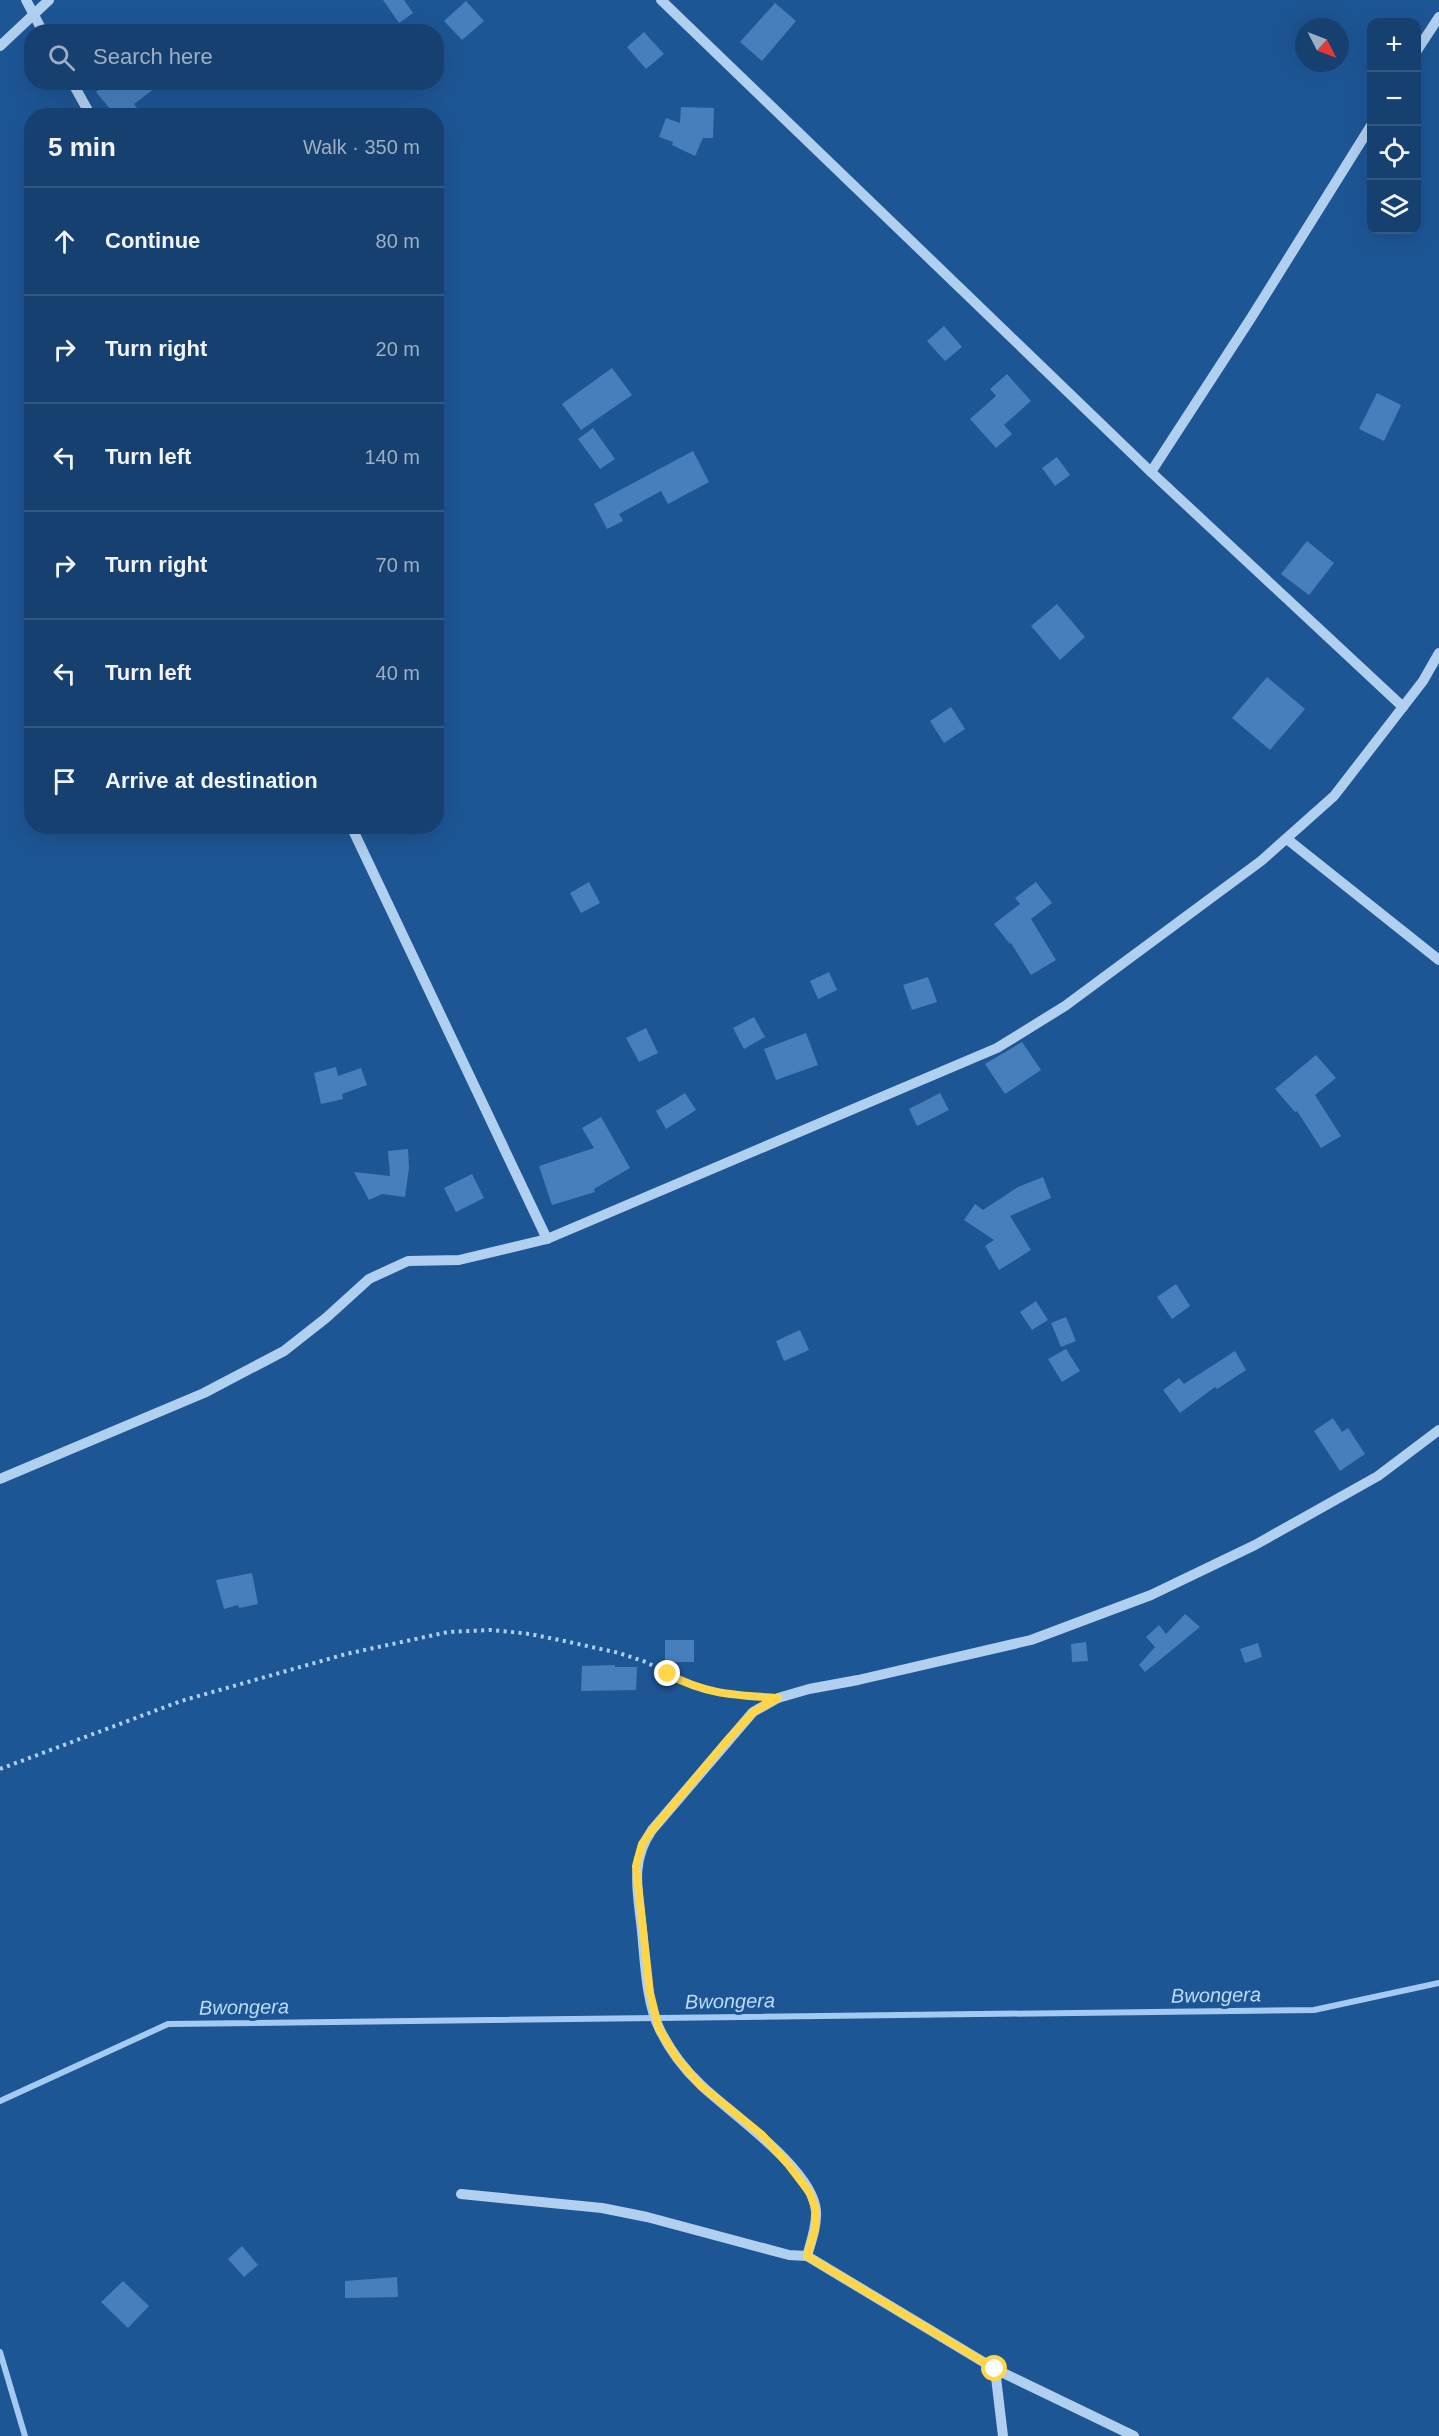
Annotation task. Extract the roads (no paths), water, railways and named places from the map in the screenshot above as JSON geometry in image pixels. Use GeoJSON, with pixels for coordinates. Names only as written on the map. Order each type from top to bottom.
{"type":"FeatureCollection","features":[{"type":"Feature","properties":{"kind":"street"},"geometry":{"type":"LineString","coordinates":[[26,0],[40,24]]}},
{"type":"Feature","properties":{"kind":"street"},"geometry":{"type":"LineString","coordinates":[[0,46],[49,0]]}},
{"type":"Feature","properties":{"kind":"street"},"geometry":{"type":"LineString","coordinates":[[661,0],[1151,472],[1403,707]]}},
{"type":"Feature","properties":{"kind":"street"},"geometry":{"type":"LineString","coordinates":[[1421,44],[1439,17]]}},
{"type":"Feature","properties":{"kind":"street"},"geometry":{"type":"LineString","coordinates":[[76,90],[87,108]]}},
{"type":"Feature","properties":{"kind":"street"},"geometry":{"type":"LineString","coordinates":[[1151,472],[1251,318],[1370,126]]}},
{"type":"Feature","properties":{"kind":"street"},"geometry":{"type":"LineString","coordinates":[[0,1479],[204,1393],[284,1351],[326,1318],[369,1279],[408,1261],[459,1260],[547,1239],[997,1048],[1065,1006],[1261,861],[1334,796],[1423,681],[1439,653]]}},
{"type":"Feature","properties":{"kind":"street"},"geometry":{"type":"LineString","coordinates":[[355,834],[547,1239]]}},
{"type":"Feature","properties":{"kind":"street"},"geometry":{"type":"LineString","coordinates":[[1287,838],[1439,960]]}},
{"type":"Feature","properties":{"kind":"street"},"geometry":{"type":"LineString","coordinates":[[807,2256],[815,2229],[816,2210],[810,2193],[761,2134],[700,2085],[676,2057],[659,2029],[650,1993],[636,1866],[642,1844],[652,1830],[753,1712],[778,1698],[809,1689],[858,1680],[1030,1640],[1151,1595],[1255,1545],[1378,1476],[1439,1430]]}},
{"type":"Feature","properties":{"kind":"street"},"geometry":{"type":"LineString","coordinates":[[461,2194],[602,2208],[647,2217],[789,2255],[807,2256],[995,2369],[1134,2436]]}},
{"type":"Feature","properties":{"kind":"street"},"geometry":{"type":"LineString","coordinates":[[995,2369],[1003,2436]]}},
{"type":"Feature","properties":{"kind":"waterway","name":"Bwongera"},"geometry":{"type":"LineString","coordinates":[[0,2101],[168,2024],[1314,2010],[1439,1983]]}},
{"type":"Feature","properties":{"kind":"waterway"},"geometry":{"type":"LineString","coordinates":[[0,2352],[25,2436]]}}]}
